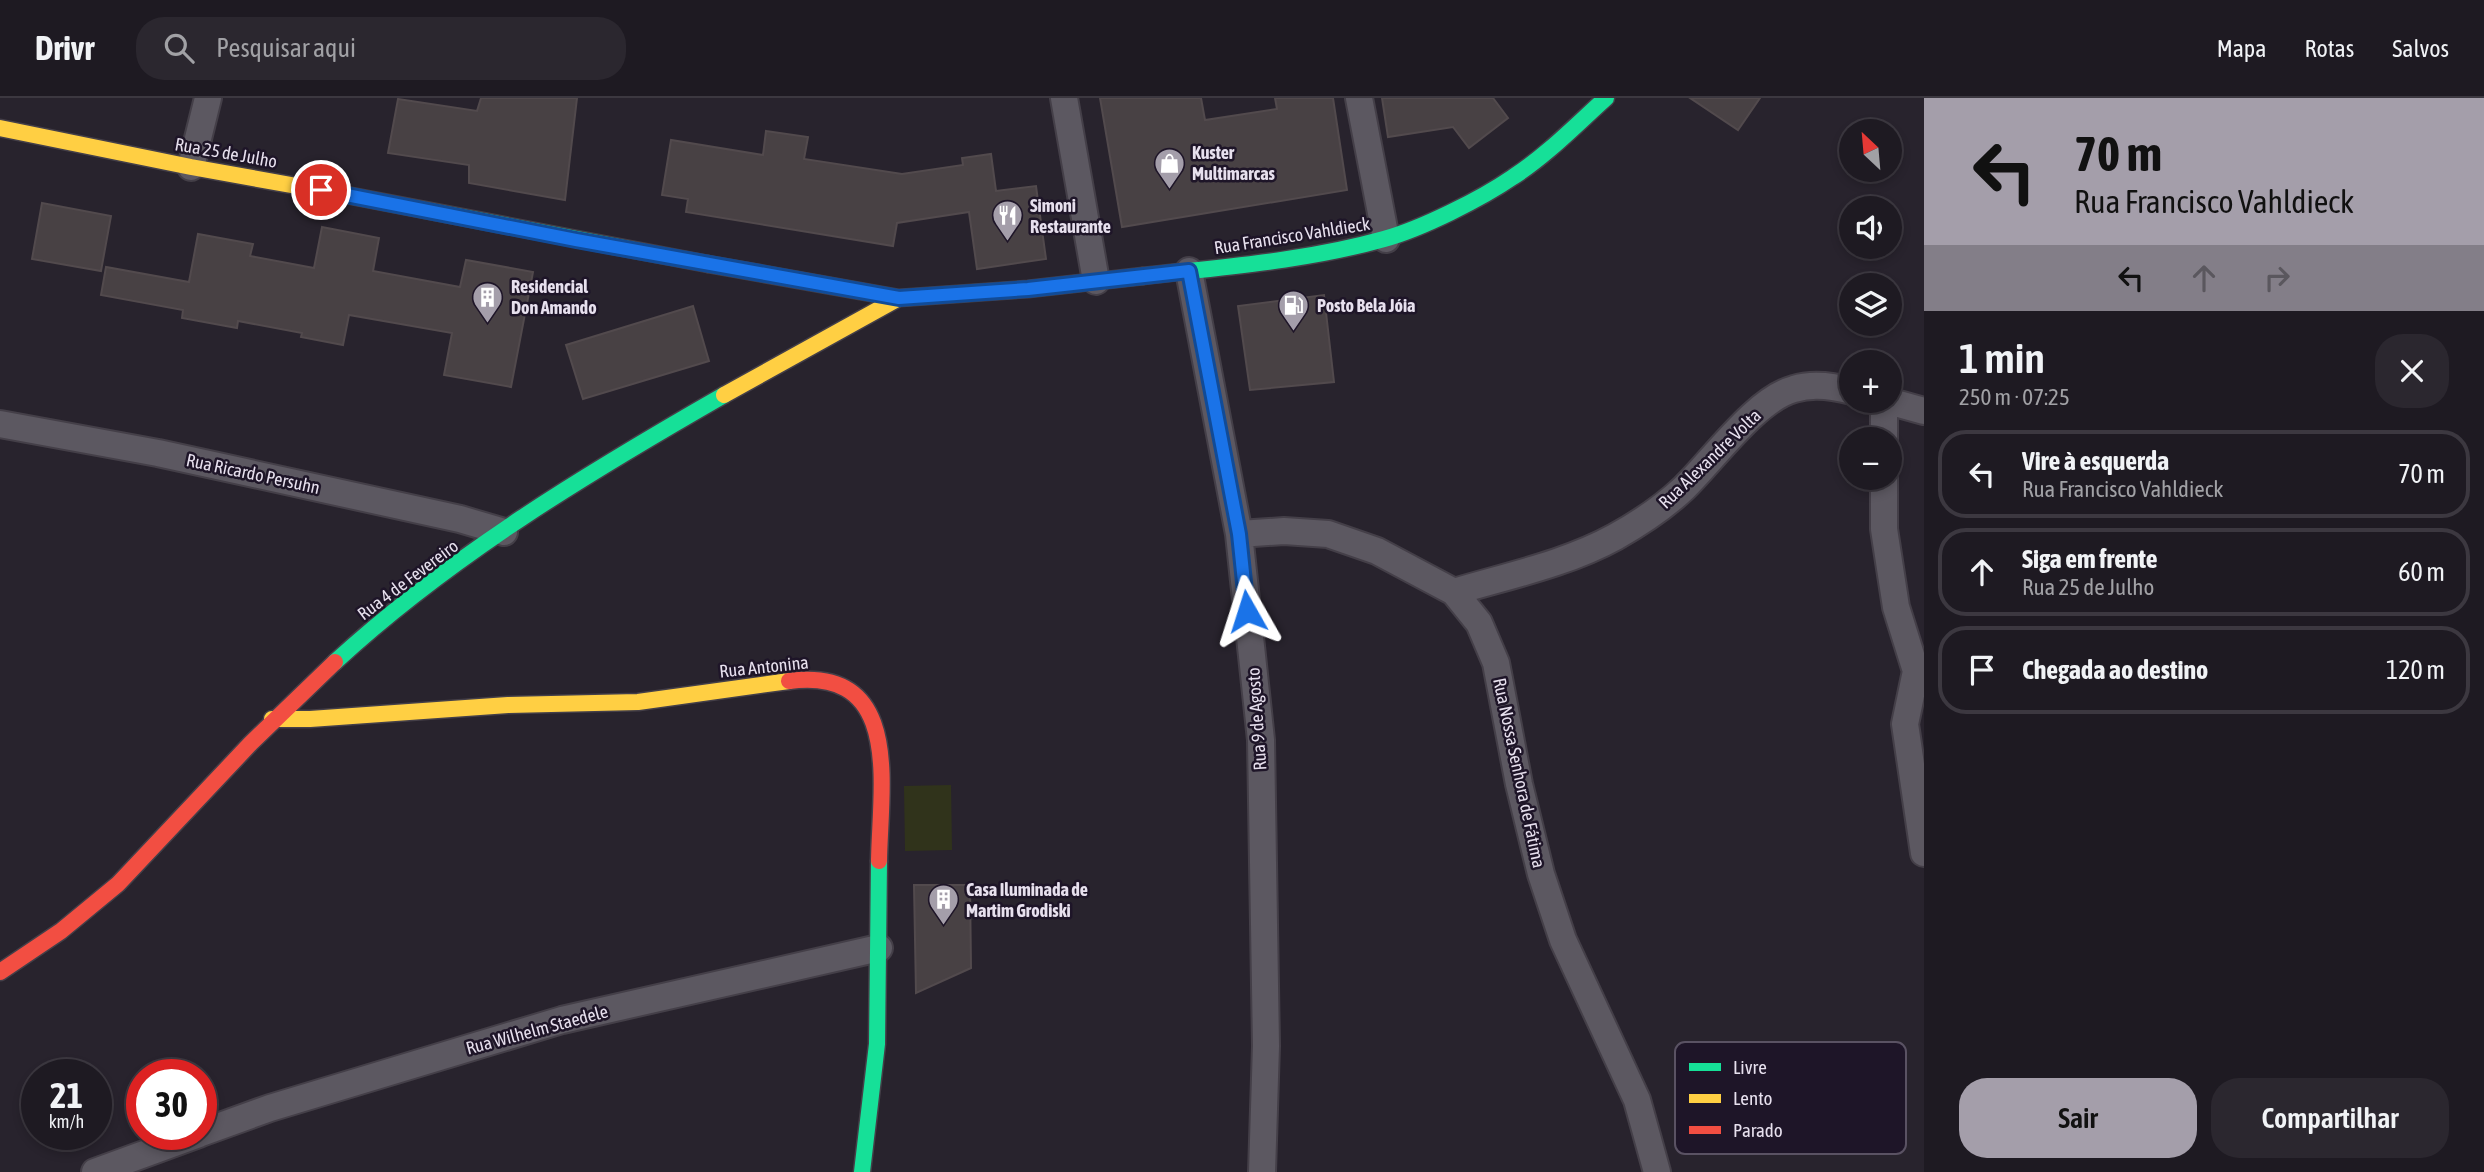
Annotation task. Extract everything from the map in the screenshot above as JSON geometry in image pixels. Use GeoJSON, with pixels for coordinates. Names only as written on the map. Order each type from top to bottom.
{"type":"FeatureCollection","features":[{"type":"Feature","properties":{"kind":"street"},"geometry":{"type":"LineString","coordinates":[[191,167],[208,98]]}},
{"type":"Feature","properties":{"kind":"street"},"geometry":{"type":"LineString","coordinates":[[1064,98],[1096,281]]}},
{"type":"Feature","properties":{"kind":"street"},"geometry":{"type":"LineString","coordinates":[[1359,98],[1386,239]]}},
{"type":"Feature","properties":{"kind":"street","name":"Rua Francisco Vahldieck"},"geometry":{"type":"LineString","coordinates":[[899,298],[1271,262],[1386,239],[1467,204],[1514,177],[1555,145],[1606,98]]}},
{"type":"Feature","properties":{"kind":"street","name":"Rua 25 de Julho"},"geometry":{"type":"LineString","coordinates":[[0,128],[669,258],[899,298]]}},
{"type":"Feature","properties":{"kind":"street","name":"Rua 9 de Agosto"},"geometry":{"type":"LineString","coordinates":[[1189,271],[1239,534],[1261,740],[1266,1046],[1262,1172]]}},
{"type":"Feature","properties":{"kind":"street","name":"Rua 4 de Fevereiro"},"geometry":{"type":"LineString","coordinates":[[0,972],[45,944],[120,882],[272,719],[388,617],[504,532],[645,441],[757,375],[899,298]]}},
{"type":"Feature","properties":{"kind":"street","name":"Rua Alexandre Volta"},"geometry":{"type":"LineString","coordinates":[[1454,592],[1559,560],[1611,539],[1651,516],[1684,489],[1758,410],[1793,389],[1829,385],[1839,388]]}},
{"type":"Feature","properties":{"kind":"street"},"geometry":{"type":"LineString","coordinates":[[1902,405],[1924,411]]}},
{"type":"Feature","properties":{"kind":"street","name":"Rua Ricardo Persuhn"},"geometry":{"type":"LineString","coordinates":[[0,425],[158,453],[460,519],[504,532]]}},
{"type":"Feature","properties":{"kind":"street"},"geometry":{"type":"LineString","coordinates":[[1884,490],[1884,528],[1896,607],[1920,673],[1905,724],[1924,853]]}},
{"type":"Feature","properties":{"kind":"street","name":"Rua Nossa Senhora de Fátima"},"geometry":{"type":"LineString","coordinates":[[1239,534],[1284,531],[1328,534],[1377,551],[1454,592],[1479,623],[1496,663],[1519,784],[1541,874],[1563,940],[1637,1100],[1657,1172]]}},
{"type":"Feature","properties":{"kind":"street","name":"Rua Antonina"},"geometry":{"type":"LineString","coordinates":[[272,719],[310,719],[508,705],[638,702],[806,680],[834,683],[858,693],[873,716],[879,737],[877,1044],[862,1172]]}},
{"type":"Feature","properties":{"kind":"street","name":"Rua Wilhelm Staedele"},"geometry":{"type":"LineString","coordinates":[[217,1128],[270,1108],[562,1020],[879,948]]}},
{"type":"Feature","properties":{"kind":"street","name":"Rua Wilhelm Staedele"},"geometry":{"type":"LineString","coordinates":[[95,1172],[156,1150]]}},
{"type":"Feature","properties":{"kind":"green space"},"geometry":{"type":"Polygon","coordinates":[[[951,785],[952,850],[905,851],[904,786],[951,785]]]}},
{"type":"Feature","properties":{"kind":"building"},"geometry":{"type":"Polygon","coordinates":[[[481,98],[577,98],[565,200],[469,183],[469,165],[388,153],[398,99],[477,111],[481,98]]]}},
{"type":"Feature","properties":{"kind":"building"},"geometry":{"type":"Polygon","coordinates":[[[1100,98],[1201,98],[1205,120],[1277,109],[1275,98],[1333,98],[1347,190],[1122,227],[1100,98]]]}},
{"type":"Feature","properties":{"kind":"building"},"geometry":{"type":"Polygon","coordinates":[[[1382,98],[1493,98],[1508,118],[1469,148],[1453,127],[1388,137],[1382,98]]]}},
{"type":"Feature","properties":{"kind":"building"},"geometry":{"type":"Polygon","coordinates":[[[1690,98],[1760,98],[1738,130],[1690,98]]]}},
{"type":"Feature","properties":{"kind":"building"},"geometry":{"type":"Polygon","coordinates":[[[766,131],[808,137],[804,159],[902,174],[963,165],[962,158],[991,154],[996,191],[1036,186],[1046,259],[977,269],[969,212],[897,223],[893,246],[686,212],[688,199],[662,195],[671,140],[763,155],[766,131]]]}},
{"type":"Feature","properties":{"kind":"building"},"geometry":{"type":"Polygon","coordinates":[[[42,203],[111,216],[101,271],[32,259],[42,203]]]}},
{"type":"Feature","properties":{"kind":"building"},"geometry":{"type":"Polygon","coordinates":[[[322,227],[379,238],[373,271],[460,287],[466,260],[533,272],[511,387],[444,375],[452,333],[349,315],[343,345],[301,337],[302,333],[238,321],[237,328],[182,318],[183,310],[101,295],[106,267],[189,282],[198,234],[253,244],[250,256],[314,268],[322,227]]]}},
{"type":"Feature","properties":{"kind":"building"},"geometry":{"type":"Polygon","coordinates":[[[1324,295],[1334,382],[1250,390],[1238,306],[1324,295]]]}},
{"type":"Feature","properties":{"kind":"building"},"geometry":{"type":"Polygon","coordinates":[[[693,306],[709,361],[583,399],[566,345],[693,306]]]}},
{"type":"Feature","properties":{"kind":"building","name":"Casa Iluminada de Martim Grodiski"},"geometry":{"type":"Polygon","coordinates":[[[914,885],[970,885],[971,968],[916,993],[914,885]]]}},
{"type":"Feature","properties":{"kind":"traffic: fast"},"geometry":{"type":"LineString","coordinates":[[1143,276],[1325,253],[1384,239],[1415,228],[1500,186],[1549,149],[1606,98]]}},
{"type":"Feature","properties":{"kind":"traffic: fast"},"geometry":{"type":"LineString","coordinates":[[336,193],[708,264]]}},
{"type":"Feature","properties":{"kind":"traffic: fast"},"geometry":{"type":"LineString","coordinates":[[335,662],[425,587],[522,518],[724,395]]}},
{"type":"Feature","properties":{"kind":"traffic: fast"},"geometry":{"type":"LineString","coordinates":[[862,1172],[877,1044],[879,861]]}},
{"type":"Feature","properties":{"kind":"traffic: slow"},"geometry":{"type":"LineString","coordinates":[[0,128],[336,193]]}},
{"type":"Feature","properties":{"kind":"traffic: slow"},"geometry":{"type":"LineString","coordinates":[[708,264],[899,298],[1028,289],[1143,276]]}},
{"type":"Feature","properties":{"kind":"traffic: slow"},"geometry":{"type":"LineString","coordinates":[[724,395],[899,298]]}},
{"type":"Feature","properties":{"kind":"traffic: slow"},"geometry":{"type":"LineString","coordinates":[[272,719],[310,719],[508,705],[638,702],[789,681]]}},
{"type":"Feature","properties":{"kind":"traffic: jam"},"geometry":{"type":"LineString","coordinates":[[0,972],[61,931],[118,884],[251,743],[335,662]]}},
{"type":"Feature","properties":{"kind":"traffic: jam"},"geometry":{"type":"LineString","coordinates":[[789,681],[826,681],[852,692],[868,712],[877,738],[881,768],[879,861]]}},
{"type":"Feature","properties":{"kind":"place","name":"Kuster Multimarcas"},"geometry":{"type":"Point","coordinates":[1169,190]}},
{"type":"Feature","properties":{"kind":"place","name":"Simoni Restaurante"},"geometry":{"type":"Point","coordinates":[1007,243]}},
{"type":"Feature","properties":{"kind":"place","name":"Residencial Don Amando"},"geometry":{"type":"Point","coordinates":[488,324]}},
{"type":"Feature","properties":{"kind":"place","name":"Posto Bela Jóia"},"geometry":{"type":"Point","coordinates":[1294,333]}},
{"type":"Feature","properties":{"kind":"place","name":"Casa Iluminada de Martim Grodiski"},"geometry":{"type":"Point","coordinates":[943,927]}},
{"type":"Feature","properties":{"kind":"route"},"geometry":{"type":"LineString","coordinates":[[321,190],[762,275],[899,298],[1028,289],[1189,271],[1239,534],[1247,611]]}}]}
